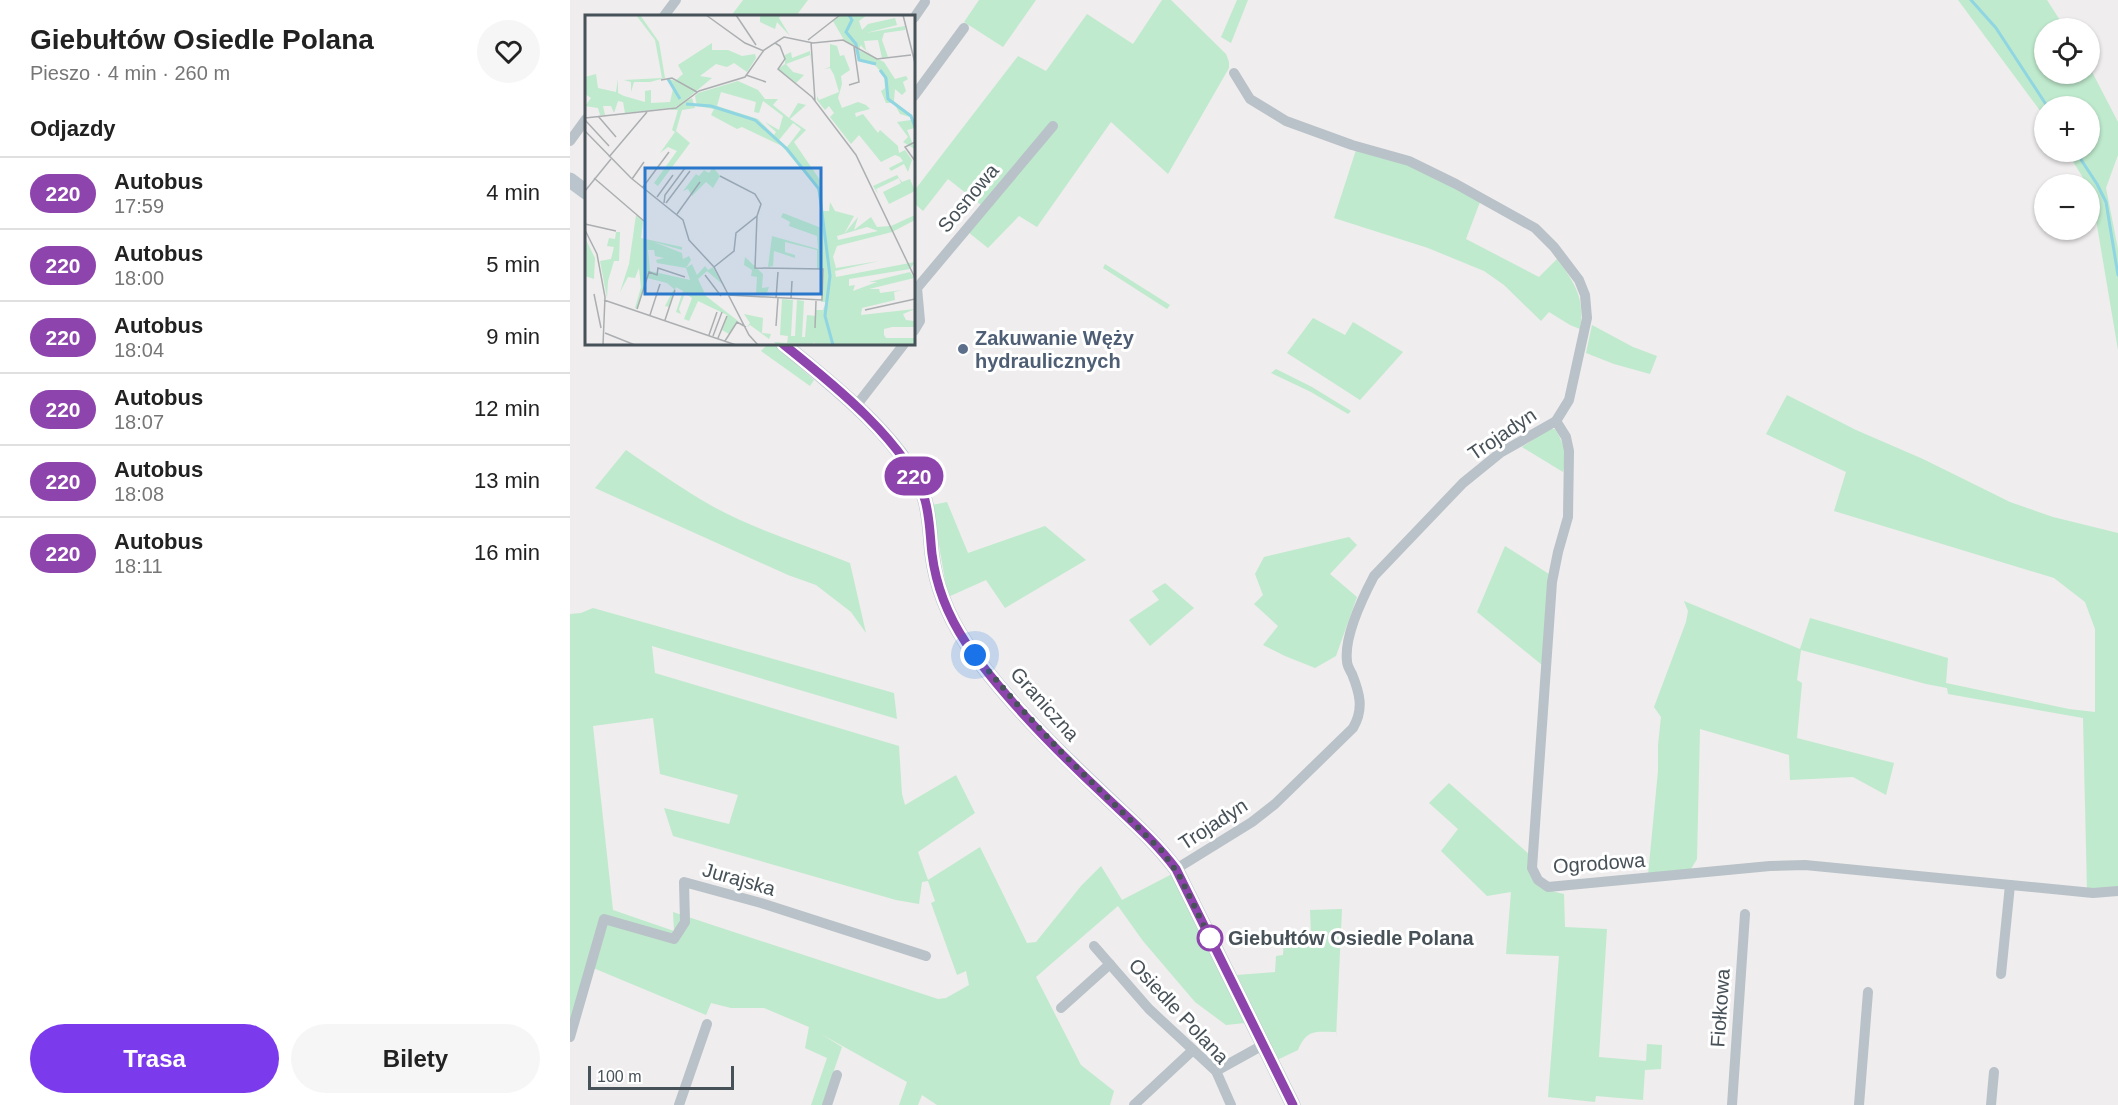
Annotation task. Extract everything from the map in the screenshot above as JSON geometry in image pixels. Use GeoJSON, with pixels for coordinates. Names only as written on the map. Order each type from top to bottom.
{"type":"FeatureCollection","features":[{"type":"Feature","properties":{"kind":"street"},"geometry":{"type":"LineString","coordinates":[[665,15],[676,0]]}},
{"type":"Feature","properties":{"kind":"street"},"geometry":{"type":"LineString","coordinates":[[915,17],[925,2]]}},
{"type":"Feature","properties":{"kind":"street"},"geometry":{"type":"LineString","coordinates":[[915,95],[964,28]]}},
{"type":"Feature","properties":{"kind":"street","name":"Trojadyn"},"geometry":{"type":"LineString","coordinates":[[1176,869],[1252,822],[1275,804],[1353,728],[1358,719],[1361,704],[1347,663],[1347,648],[1366,591],[1374,576],[1463,483],[1500,453],[1556,421],[1569,400],[1587,310],[1586,296],[1579,280],[1554,247],[1535,228],[1409,161],[1352,145],[1286,121],[1250,99],[1234,73]]}},
{"type":"Feature","properties":{"kind":"street"},"geometry":{"type":"LineString","coordinates":[[570,141],[585,120]]}},
{"type":"Feature","properties":{"kind":"street","name":"Sosnowa"},"geometry":{"type":"LineString","coordinates":[[915,330],[920,321],[917,288],[1053,126]]}},
{"type":"Feature","properties":{"kind":"street"},"geometry":{"type":"LineString","coordinates":[[570,180],[585,191]]}},
{"type":"Feature","properties":{"kind":"street","name":"Graniczna"},"geometry":{"type":"LineString","coordinates":[[784,345],[856,406],[908,466],[919,486],[927,510],[940,591],[966,644],[1034,724],[1076,768],[1152,840],[1176,869],[1293,1105]]}},
{"type":"Feature","properties":{"kind":"street"},"geometry":{"type":"LineString","coordinates":[[856,406],[903,345]]}},
{"type":"Feature","properties":{"kind":"street","name":"Ogrodowa"},"geometry":{"type":"LineString","coordinates":[[1556,421],[1566,437],[1569,451],[1568,517],[1552,582],[1532,868],[1539,880],[1548,887],[1770,866],[1805,865],[2056,889],[2093,892],[2118,891]]}},
{"type":"Feature","properties":{"kind":"street","name":"Jurajska"},"geometry":{"type":"LineString","coordinates":[[570,1037],[604,919],[674,939],[685,922],[684,882],[761,903],[926,956]]}},
{"type":"Feature","properties":{"kind":"street"},"geometry":{"type":"LineString","coordinates":[[2001,974],[2010,885]]}},
{"type":"Feature","properties":{"kind":"street","name":"Fiołkowa"},"geometry":{"type":"LineString","coordinates":[[1732,1105],[1744,914]]}},
{"type":"Feature","properties":{"kind":"street","name":"Osiedle Polana"},"geometry":{"type":"LineString","coordinates":[[1094,946],[1149,1009],[1216,1071],[1231,1105]]}},
{"type":"Feature","properties":{"kind":"street"},"geometry":{"type":"LineString","coordinates":[[1061,1008],[1110,964]]}},
{"type":"Feature","properties":{"kind":"street"},"geometry":{"type":"LineString","coordinates":[[1859,1105],[1868,992]]}},
{"type":"Feature","properties":{"kind":"street"},"geometry":{"type":"LineString","coordinates":[[679,1105],[707,1024]]}},
{"type":"Feature","properties":{"kind":"street"},"geometry":{"type":"LineString","coordinates":[[1216,1071],[1263,1045]]}},
{"type":"Feature","properties":{"kind":"street"},"geometry":{"type":"LineString","coordinates":[[1134,1105],[1193,1050]]}},
{"type":"Feature","properties":{"kind":"street"},"geometry":{"type":"LineString","coordinates":[[1991,1105],[1994,1072]]}},
{"type":"Feature","properties":{"kind":"street"},"geometry":{"type":"LineString","coordinates":[[827,1105],[837,1075]]}},
{"type":"Feature","properties":{"kind":"green space"},"geometry":{"type":"Polygon","coordinates":[[[743,0],[808,0],[797,15],[732,15],[743,0]]]}},
{"type":"Feature","properties":{"kind":"green space"},"geometry":{"type":"Polygon","coordinates":[[[979,0],[1036,0],[1003,47],[964,22],[979,0]]]}},
{"type":"Feature","properties":{"kind":"green space"},"geometry":{"type":"Polygon","coordinates":[[[1162,0],[1171,0],[1226,54],[1229,62],[1229,68],[1168,174],[1111,122],[1037,227],[1019,216],[988,248],[963,228],[981,205],[948,179],[923,211],[915,204],[915,190],[1018,56],[1046,71],[1087,14],[1133,44],[1162,0]]]}},
{"type":"Feature","properties":{"kind":"green space"},"geometry":{"type":"Polygon","coordinates":[[[1237,0],[1248,0],[1231,43],[1221,37],[1237,0]]]}},
{"type":"Feature","properties":{"kind":"green space"},"geometry":{"type":"Polygon","coordinates":[[[1958,0],[2047,0],[2059,18],[2034,18],[2034,84],[2098,84],[2118,122],[2118,155],[2106,188],[2118,249],[2118,350],[2099,240],[2100,174],[2081,174],[2073,162],[2100,162],[2100,96],[2034,96],[2034,103],[1958,0]]]}},
{"type":"Feature","properties":{"kind":"green space"},"geometry":{"type":"Polygon","coordinates":[[[1356,150],[1405,164],[1439,179],[1480,202],[1466,239],[1539,277],[1557,259],[1569,276],[1580,300],[1580,329],[1549,312],[1541,321],[1504,285],[1484,271],[1428,248],[1334,218],[1356,150]]]}},
{"type":"Feature","properties":{"kind":"green space"},"geometry":{"type":"Polygon","coordinates":[[[1105,264],[1170,305],[1167,309],[1103,268],[1105,264]]]}},
{"type":"Feature","properties":{"kind":"green space"},"geometry":{"type":"Polygon","coordinates":[[[1313,318],[1345,335],[1353,322],[1403,352],[1360,400],[1287,353],[1313,318]]]}},
{"type":"Feature","properties":{"kind":"green space"},"geometry":{"type":"Polygon","coordinates":[[[1592,325],[1633,347],[1657,356],[1650,374],[1586,353],[1592,325]]]}},
{"type":"Feature","properties":{"kind":"green space"},"geometry":{"type":"Polygon","coordinates":[[[767,345],[774,345],[814,380],[810,386],[761,351],[767,345]]]}},
{"type":"Feature","properties":{"kind":"green space"},"geometry":{"type":"Polygon","coordinates":[[[1276,369],[1312,387],[1351,411],[1348,414],[1311,392],[1271,373],[1276,369]]]}},
{"type":"Feature","properties":{"kind":"green space"},"geometry":{"type":"Polygon","coordinates":[[[1787,395],[2010,502],[2053,517],[2118,533],[2118,889],[2087,890],[2083,718],[1948,694],[1947,688],[1801,650],[1797,680],[1802,683],[1797,738],[1894,763],[1886,795],[1853,777],[1790,780],[1789,755],[1700,729],[1697,859],[1691,869],[1648,875],[1661,717],[1654,707],[1686,622],[1688,611],[1684,601],[1800,649],[1810,618],[1948,658],[1946,683],[2069,709],[2095,712],[2095,629],[2085,602],[2054,578],[1834,511],[1846,472],[1766,434],[1787,395]]]}},
{"type":"Feature","properties":{"kind":"green space"},"geometry":{"type":"Polygon","coordinates":[[[1549,429],[1555,429],[1563,445],[1565,460],[1563,472],[1522,447],[1549,429]]]}},
{"type":"Feature","properties":{"kind":"green space"},"geometry":{"type":"Polygon","coordinates":[[[626,450],[690,493],[728,515],[850,563],[866,633],[851,612],[816,585],[788,575],[595,488],[626,450]]]}},
{"type":"Feature","properties":{"kind":"green space"},"geometry":{"type":"Polygon","coordinates":[[[947,502],[968,553],[1045,526],[1086,560],[1005,608],[986,580],[948,597],[932,505],[947,502]]]}},
{"type":"Feature","properties":{"kind":"green space"},"geometry":{"type":"Polygon","coordinates":[[[1349,537],[1357,545],[1330,574],[1357,597],[1336,656],[1315,668],[1263,645],[1278,626],[1254,604],[1263,595],[1255,574],[1264,557],[1349,537]]]}},
{"type":"Feature","properties":{"kind":"green space"},"geometry":{"type":"Polygon","coordinates":[[[1505,546],[1549,574],[1542,665],[1477,612],[1505,546]]]}},
{"type":"Feature","properties":{"kind":"green space"},"geometry":{"type":"Polygon","coordinates":[[[1165,583],[1194,608],[1150,646],[1129,620],[1159,600],[1152,591],[1165,583]]]}},
{"type":"Feature","properties":{"kind":"green space"},"geometry":{"type":"Polygon","coordinates":[[[593,608],[894,693],[897,719],[652,646],[655,673],[899,746],[902,794],[905,805],[956,775],[975,813],[918,852],[928,880],[980,847],[1027,943],[1036,942],[1081,886],[1101,866],[1122,900],[1172,874],[1245,1023],[1226,1025],[1195,1002],[1143,941],[1118,906],[1036,977],[1081,1065],[1114,1091],[1110,1105],[937,1105],[922,1095],[918,1105],[899,1105],[907,1082],[821,1034],[842,1047],[822,1105],[811,1105],[827,1058],[805,1048],[809,1027],[764,1008],[731,1008],[711,1003],[706,1015],[586,965],[570,1024],[570,614],[581,613],[593,608]],[[653,718],[593,726],[613,910],[674,931],[673,912],[938,999],[946,998],[969,985],[966,971],[957,975],[931,903],[935,901],[928,881],[922,882],[919,904],[896,900],[673,836],[664,808],[729,824],[738,795],[660,774],[653,718]]]}},
{"type":"Feature","properties":{"kind":"green space"},"geometry":{"type":"Polygon","coordinates":[[[1449,783],[1530,855],[1531,873],[1536,884],[1564,894],[1565,927],[1607,929],[1599,1057],[1646,1061],[1647,1044],[1662,1045],[1661,1069],[1645,1070],[1643,1100],[1596,1096],[1595,1102],[1548,1097],[1559,956],[1506,954],[1511,892],[1487,896],[1441,851],[1458,829],[1429,803],[1449,783]]]}},
{"type":"Feature","properties":{"kind":"green space"},"geometry":{"type":"Polygon","coordinates":[[[1342,909],[1336,1038],[1336,1032],[1313,1033],[1305,1038],[1298,1050],[1277,1060],[1237,975],[1275,972],[1276,956],[1283,955],[1284,939],[1311,935],[1310,910],[1342,909]]]}},
{"type":"Feature","properties":{"kind":"waterway"},"geometry":{"type":"LineString","coordinates":[[1971,0],[1996,28],[2040,96]]}},
{"type":"Feature","properties":{"kind":"waterway"},"geometry":{"type":"LineString","coordinates":[[2083,162],[2106,202],[2118,275]]}},
{"type":"Feature","properties":{"kind":"bus line","name":"220"},"geometry":{"type":"LineString","coordinates":[[784,345],[859,408],[908,466],[925,502],[936,578],[947,610],[959,633],[984,667],[1034,724],[1076,768],[1152,840],[1176,869],[1293,1105]]}},
{"type":"Feature","properties":{"kind":"place","name":"Zakuwanie Węży hydraulicznych"},"geometry":{"type":"Point","coordinates":[963,349]}},
{"type":"Feature","properties":{"kind":"place","name":"Giebułtów Osiedle Polana"},"geometry":{"type":"Point","coordinates":[1210,938]}},
{"type":"Feature","properties":{"kind":"route"},"geometry":{"type":"LineString","coordinates":[[975,655],[1065,756],[1162,851],[1176,869],[1210,938]]}}]}
